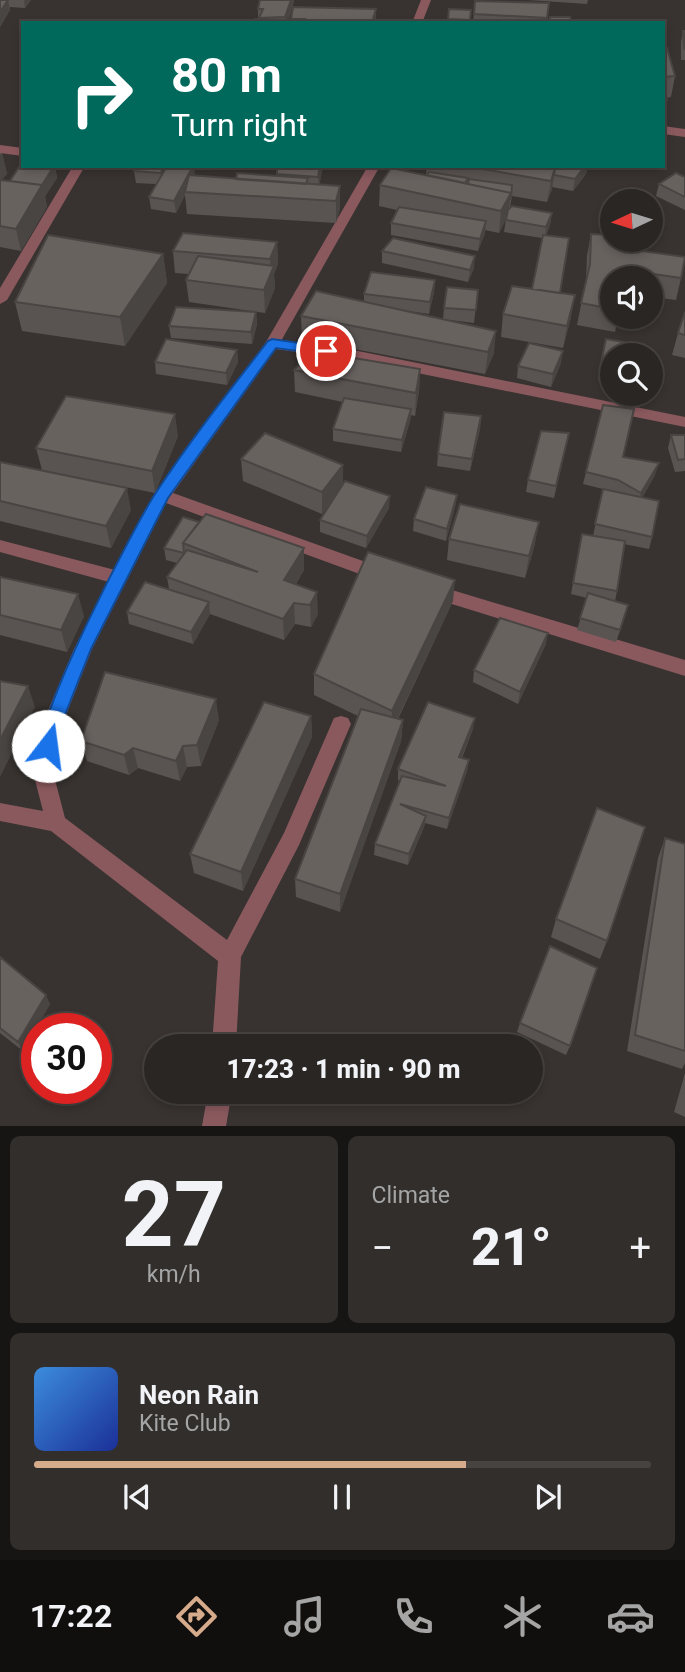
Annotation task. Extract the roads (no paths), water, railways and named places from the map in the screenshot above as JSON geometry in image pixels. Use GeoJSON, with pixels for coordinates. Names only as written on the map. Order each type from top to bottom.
{"type":"FeatureCollection","features":[{"type":"Feature","properties":{"kind":"street"},"geometry":{"type":"LineString","coordinates":[[418,21],[426,0]]}},
{"type":"Feature","properties":{"kind":"street"},"geometry":{"type":"LineString","coordinates":[[665,130],[685,133]]}},
{"type":"Feature","properties":{"kind":"street"},"geometry":{"type":"LineString","coordinates":[[0,149],[21,152]]}},
{"type":"Feature","properties":{"kind":"street"},"geometry":{"type":"LineString","coordinates":[[0,300],[78,168]]}},
{"type":"Feature","properties":{"kind":"street"},"geometry":{"type":"LineString","coordinates":[[56,823],[43,772],[54,720],[83,649],[162,495],[272,344],[372,168]]}},
{"type":"Feature","properties":{"kind":"street"},"geometry":{"type":"LineString","coordinates":[[272,344],[353,355],[685,422]]}},
{"type":"Feature","properties":{"kind":"street"},"geometry":{"type":"LineString","coordinates":[[162,495],[394,578]]}},
{"type":"Feature","properties":{"kind":"street"},"geometry":{"type":"LineString","coordinates":[[0,547],[119,578]]}},
{"type":"Feature","properties":{"kind":"street"},"geometry":{"type":"LineString","coordinates":[[420,587],[685,668]]}},
{"type":"Feature","properties":{"kind":"street"},"geometry":{"type":"LineString","coordinates":[[225,1034],[230,956],[292,838],[341,724]]}},
{"type":"Feature","properties":{"kind":"street"},"geometry":{"type":"LineString","coordinates":[[0,812],[56,823],[230,956]]}},
{"type":"Feature","properties":{"kind":"street"},"geometry":{"type":"LineString","coordinates":[[214,1126],[218,1104]]}}]}
